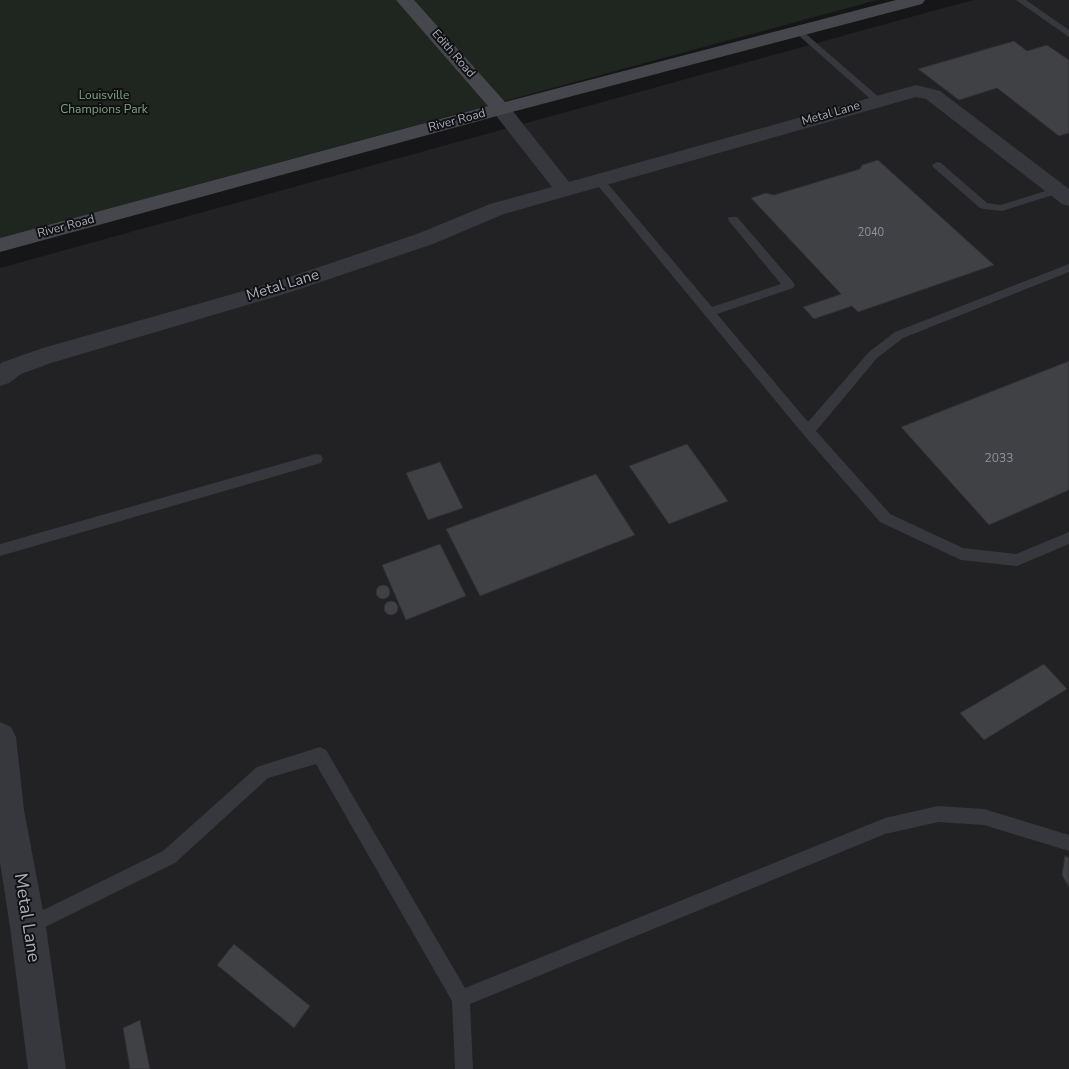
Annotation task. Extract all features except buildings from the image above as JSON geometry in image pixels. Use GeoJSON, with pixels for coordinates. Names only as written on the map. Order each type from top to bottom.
{"type":"FeatureCollection","features":[{"type":"Feature","properties":{"kind":"street","name":"Edith Road"},"geometry":{"type":"LineString","coordinates":[[406,0],[501,109]]}},
{"type":"Feature","properties":{"kind":"street","name":"River Road"},"geometry":{"type":"LineString","coordinates":[[0,245],[501,109],[916,0]]}},
{"type":"Feature","properties":{"kind":"street","name":"Metal Lane"},"geometry":{"type":"LineString","coordinates":[[0,377],[12,368],[43,357],[283,288],[425,239],[497,209],[878,100],[916,91],[933,94],[1063,194]]}},
{"type":"Feature","properties":{"kind":"street"},"geometry":{"type":"LineString","coordinates":[[501,109],[565,190]]}},
{"type":"Feature","properties":{"kind":"street","name":"Metal Lane"},"geometry":{"type":"LineString","coordinates":[[0,737],[8,810],[28,927],[47,1069]]}},
{"type":"Feature","properties":{"kind":"lane"},"geometry":{"type":"LineString","coordinates":[[1020,0],[1069,34]]}},
{"type":"Feature","properties":{"kind":"lane"},"geometry":{"type":"LineString","coordinates":[[800,31],[878,100]]}},
{"type":"Feature","properties":{"kind":"lane"},"geometry":{"type":"LineString","coordinates":[[937,165],[984,206],[1002,208],[1063,194]]}},
{"type":"Feature","properties":{"kind":"lane"},"geometry":{"type":"LineString","coordinates":[[599,180],[808,430],[886,518],[961,554],[1017,560],[1069,538]]}},
{"type":"Feature","properties":{"kind":"lane"},"geometry":{"type":"LineString","coordinates":[[710,312],[789,284],[733,220]]}},
{"type":"Feature","properties":{"kind":"lane"},"geometry":{"type":"LineString","coordinates":[[808,430],[873,355],[899,335],[1069,268]]}},
{"type":"Feature","properties":{"kind":"lane"},"geometry":{"type":"LineString","coordinates":[[0,550],[316,459]]}},
{"type":"Feature","properties":{"kind":"lane"},"geometry":{"type":"LineString","coordinates":[[28,927],[169,857],[263,772],[320,754],[461,999],[464,1069]]}},
{"type":"Feature","properties":{"kind":"lane"},"geometry":{"type":"LineString","coordinates":[[461,999],[885,826],[938,814],[984,817],[1069,843]]}},
{"type":"Feature","properties":{"kind":"shaded area"},"geometry":{"type":"Polygon","coordinates":[[[973,0],[1069,0],[1069,1069],[0,1069],[0,268],[973,0]]]}},
{"type":"Feature","properties":{"kind":"green space","name":"Louisville Champions Park"},"geometry":{"type":"Polygon","coordinates":[[[0,0],[877,0],[0,238],[0,0]]]}}]}
